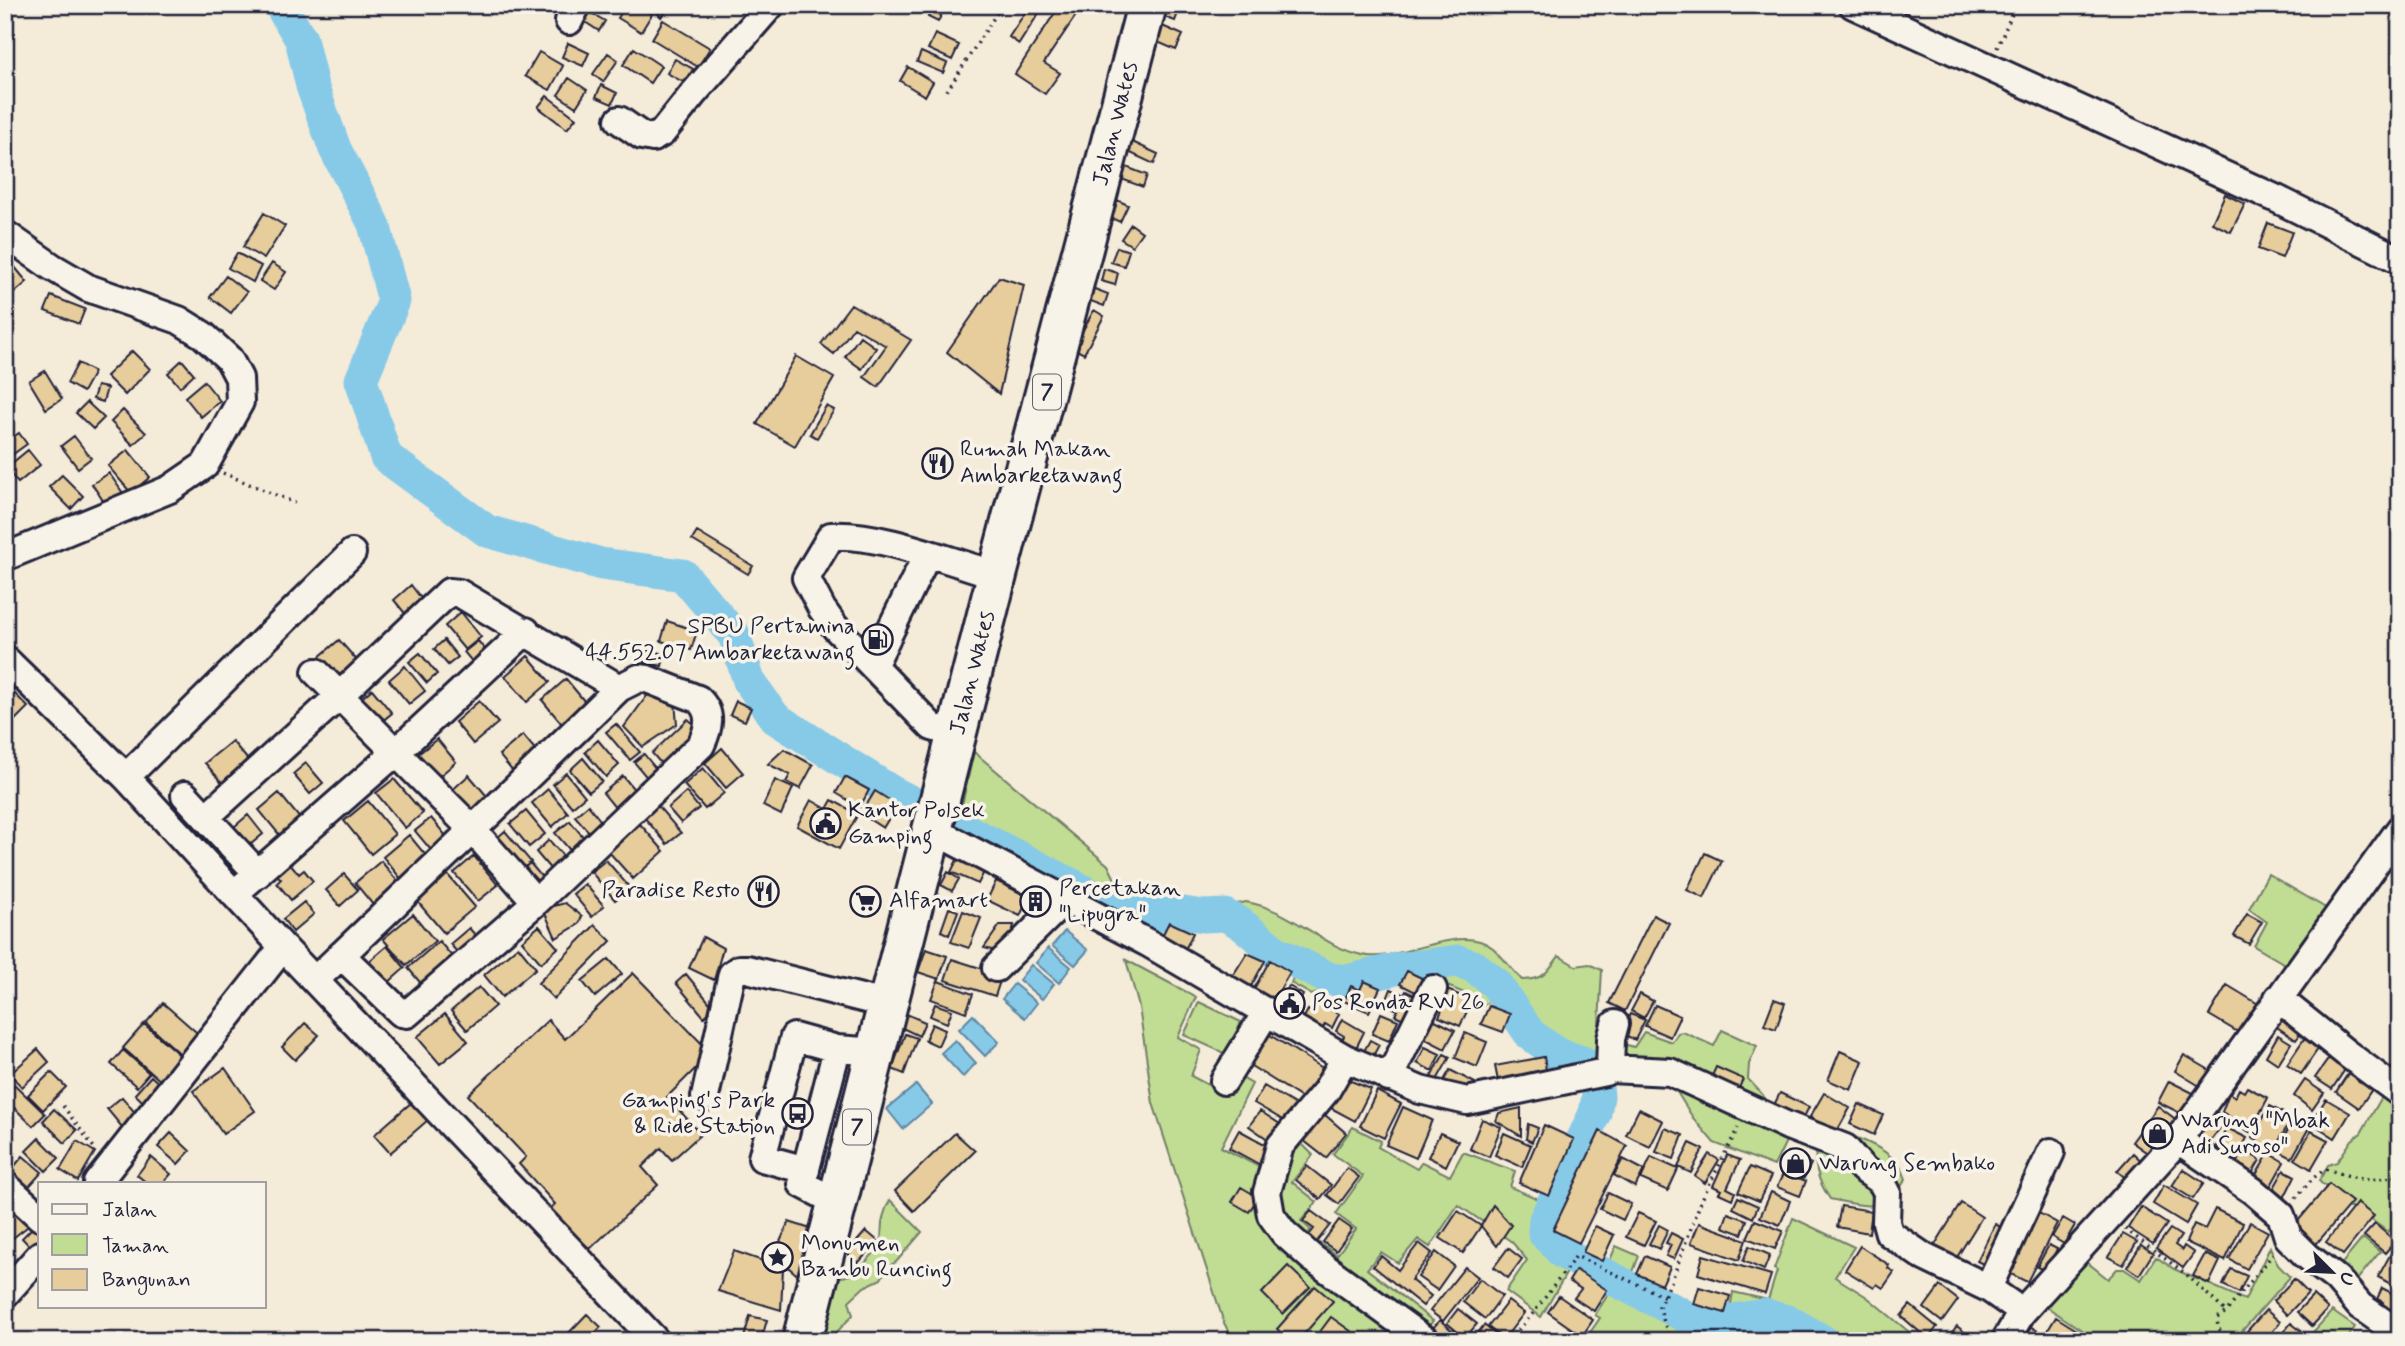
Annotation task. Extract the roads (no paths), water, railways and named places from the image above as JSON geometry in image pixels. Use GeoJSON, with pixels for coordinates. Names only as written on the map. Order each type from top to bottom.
{"type":"FeatureCollection","features":[{"type":"Feature","properties":{"kind":"highway","name":"Jalan Wates"},"geometry":{"type":"LineString","coordinates":[[802,1341],[997,575],[1147,5]]}},
{"type":"Feature","properties":{"kind":"street"},"geometry":{"type":"LineString","coordinates":[[619,120],[642,136],[653,138],[662,133],[771,5]]}},
{"type":"Feature","properties":{"kind":"street"},"geometry":{"type":"LineString","coordinates":[[1853,5],[2277,200],[2400,260]]}},
{"type":"Feature","properties":{"kind":"street"},"geometry":{"type":"LineString","coordinates":[[5,234],[88,288],[179,320],[203,335],[229,359],[239,378],[240,402],[205,465],[170,489],[5,557]]}},
{"type":"Feature","properties":{"kind":"street"},"geometry":{"type":"LineString","coordinates":[[957,734],[932,727],[835,627],[822,609],[807,578],[831,536],[871,537],[997,575]]}},
{"type":"Feature","properties":{"kind":"street"},"geometry":{"type":"LineString","coordinates":[[126,777],[352,553]]}},
{"type":"Feature","properties":{"kind":"street"},"geometry":{"type":"LineString","coordinates":[[873,666],[927,555]]}},
{"type":"Feature","properties":{"kind":"street"},"geometry":{"type":"LineString","coordinates":[[206,817],[449,593],[459,593],[620,688]]}},
{"type":"Feature","properties":{"kind":"street"},"geometry":{"type":"LineString","coordinates":[[234,894],[395,753],[526,631]]}},
{"type":"Feature","properties":{"kind":"street"},"geometry":{"type":"LineString","coordinates":[[5,659],[126,777],[656,1341]]}},
{"type":"Feature","properties":{"kind":"street"},"geometry":{"type":"LineString","coordinates":[[316,672],[473,830],[536,902]]}},
{"type":"Feature","properties":{"kind":"street"},"geometry":{"type":"LineString","coordinates":[[315,980],[341,955],[473,830],[620,688],[639,678],[647,678],[698,699],[705,705],[709,716],[708,730],[701,745],[536,902],[407,1014],[401,1013],[341,955]]}},
{"type":"Feature","properties":{"kind":"street"},"geometry":{"type":"LineString","coordinates":[[185,795],[258,874]]}},
{"type":"Feature","properties":{"kind":"street"},"geometry":{"type":"LineString","coordinates":[[934,826],[950,839],[1139,938],[1345,1058],[1439,1096],[1467,1101],[1578,1076],[1609,1065],[1670,1072],[1748,1109],[1845,1148],[1863,1169],[1881,1181],[1887,1192],[1886,1222],[1889,1233],[1924,1257],[1988,1288],[2022,1312]]}},
{"type":"Feature","properties":{"kind":"street"},"geometry":{"type":"LineString","coordinates":[[2005,1341],[2022,1312],[2178,1140],[2400,828]]}},
{"type":"Feature","properties":{"kind":"street"},"geometry":{"type":"LineString","coordinates":[[996,968],[1065,900]]}},
{"type":"Feature","properties":{"kind":"street"},"geometry":{"type":"LineString","coordinates":[[103,1175],[283,947]]}},
{"type":"Feature","properties":{"kind":"street"},"geometry":{"type":"LineString","coordinates":[[705,1097],[732,974],[736,971],[747,969],[889,1005]]}},
{"type":"Feature","properties":{"kind":"street"},"geometry":{"type":"LineString","coordinates":[[1389,1078],[1433,989]]}},
{"type":"Feature","properties":{"kind":"street"},"geometry":{"type":"LineString","coordinates":[[2278,998],[2400,1093]]}},
{"type":"Feature","properties":{"kind":"street"},"geometry":{"type":"LineString","coordinates":[[1224,1081],[1267,1011]]}},
{"type":"Feature","properties":{"kind":"street"},"geometry":{"type":"LineString","coordinates":[[1609,1065],[1615,1024]]}},
{"type":"Feature","properties":{"kind":"street"},"geometry":{"type":"LineString","coordinates":[[806,1170],[762,1158],[794,1037],[837,1049],[877,1052]]}},
{"type":"Feature","properties":{"kind":"street"},"geometry":{"type":"LineString","coordinates":[[837,1049],[802,1184],[838,1203]]}},
{"type":"Feature","properties":{"kind":"street"},"geometry":{"type":"LineString","coordinates":[[1345,1058],[1326,1091],[1280,1146],[1267,1192],[1271,1214],[1284,1233],[1312,1258],[1425,1340]]}},
{"type":"Feature","properties":{"kind":"street"},"geometry":{"type":"LineString","coordinates":[[2178,1140],[2253,1191],[2307,1256],[2337,1279],[2360,1306],[2400,1334]]}},
{"type":"Feature","properties":{"kind":"street"},"geometry":{"type":"LineString","coordinates":[[1988,1288],[2051,1152]]}},
{"type":"Feature","properties":{"kind":"street"},"geometry":{"type":"LineString","coordinates":[[5,1185],[38,1215]]}},
{"type":"Feature","properties":{"kind":"street"},"geometry":{"type":"LineString","coordinates":[[5,1294],[38,1257]]}},
{"type":"Feature","properties":{"kind":"water"},"geometry":{"type":"Polygon","coordinates":[[[1065,931],[1088,950],[1075,965],[1052,946],[1065,931]]]}},
{"type":"Feature","properties":{"kind":"water"},"geometry":{"type":"Polygon","coordinates":[[[1048,948],[1071,967],[1059,983],[1036,963],[1048,948]]]}},
{"type":"Feature","properties":{"kind":"water"},"geometry":{"type":"Polygon","coordinates":[[[1031,965],[1054,984],[1042,999],[1019,980],[1031,965]]]}},
{"type":"Feature","properties":{"kind":"water"},"geometry":{"type":"Polygon","coordinates":[[[1014,984],[1037,1003],[1025,1018],[1002,999],[1014,984]]]}},
{"type":"Feature","properties":{"kind":"water"},"geometry":{"type":"Polygon","coordinates":[[[973,1015],[999,1042],[985,1056],[959,1029],[973,1015]]]}},
{"type":"Feature","properties":{"kind":"water"},"geometry":{"type":"Polygon","coordinates":[[[955,1040],[976,1063],[963,1077],[941,1053],[955,1040]]]}},
{"type":"Feature","properties":{"kind":"water"},"geometry":{"type":"Polygon","coordinates":[[[916,1085],[932,1104],[903,1129],[887,1109],[916,1085]]]}},
{"type":"Feature","properties":{"kind":"waterway"},"geometry":{"type":"LineString","coordinates":[[280,5],[301,39],[312,86],[335,149],[374,224],[394,301],[361,380],[386,457],[487,531],[601,564],[683,575],[734,635],[749,681],[775,718],[892,792],[1109,904],[1138,914],[1159,915],[1176,912],[1204,916],[1225,915],[1240,923],[1276,952],[1330,979],[1347,981],[1396,969],[1458,961],[1475,967],[1495,983],[1530,1034],[1556,1053],[1585,1063],[1596,1078],[1598,1096],[1595,1113],[1545,1220],[1544,1233],[1563,1253],[1691,1319],[1720,1322],[1765,1315],[1790,1322],[1823,1341]]}},
{"type":"Feature","properties":{"kind":"place","name":"Rumah Makan Ambarketawang"},"geometry":{"type":"Point","coordinates":[937,463]}},
{"type":"Feature","properties":{"kind":"place","name":"SPBU Pertamina 44.552.07 Ambarketawang"},"geometry":{"type":"Point","coordinates":[878,640]}},
{"type":"Feature","properties":{"kind":"place","name":"Kantor Polsek Gamping"},"geometry":{"type":"Point","coordinates":[825,824]}},
{"type":"Feature","properties":{"kind":"place","name":"Paradise Resto"},"geometry":{"type":"Point","coordinates":[763,891]}},
{"type":"Feature","properties":{"kind":"place","name":"Alfamart"},"geometry":{"type":"Point","coordinates":[866,901]}},
{"type":"Feature","properties":{"kind":"place","name":"Percetakan \"Lipugra\""},"geometry":{"type":"Point","coordinates":[1036,902]}},
{"type":"Feature","properties":{"kind":"place","name":"Pos Ronda RW 26"},"geometry":{"type":"Point","coordinates":[1289,1003]}},
{"type":"Feature","properties":{"kind":"place","name":"Gamping's Park & Ride Station"},"geometry":{"type":"Point","coordinates":[798,1114]}},
{"type":"Feature","properties":{"kind":"place","name":"Warung \"Mbak Adi Suroso\""},"geometry":{"type":"Point","coordinates":[2158,1134]}},
{"type":"Feature","properties":{"kind":"place","name":"Warung Sembako"},"geometry":{"type":"Point","coordinates":[1796,1164]}},
{"type":"Feature","properties":{"kind":"place","name":"Monumen Bambu Runcing"},"geometry":{"type":"Point","coordinates":[778,1257]}}]}
